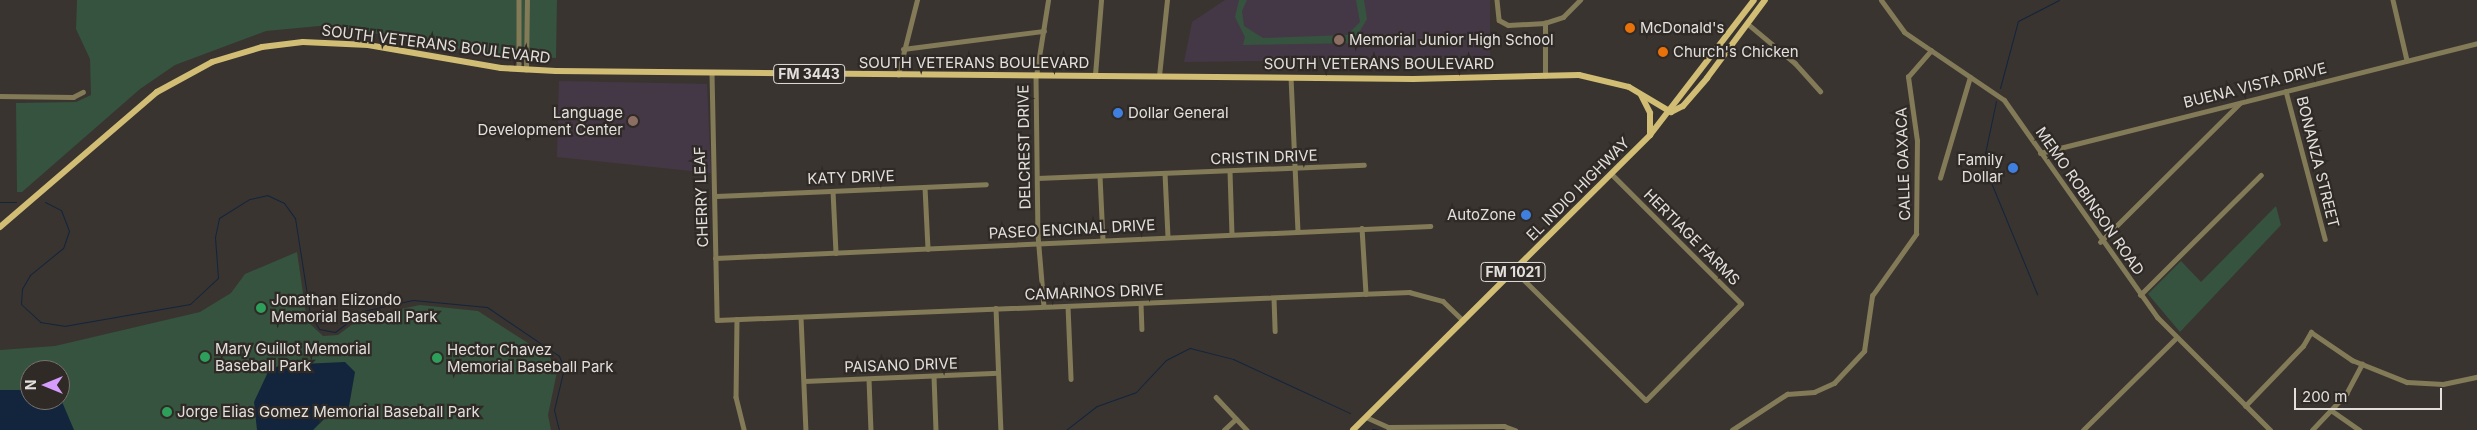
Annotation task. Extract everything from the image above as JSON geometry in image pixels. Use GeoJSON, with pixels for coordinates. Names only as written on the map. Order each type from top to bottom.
{"type":"FeatureCollection","features":[{"type":"Feature","properties":{"kind":"main road","name":"EL INDIO HIGHWAY"},"geometry":{"type":"LineString","coordinates":[[1353,430],[1650,135],[1671,112],[1754,0]]}},
{"type":"Feature","properties":{"kind":"main road","name":"EL INDIO HIGHWAY"},"geometry":{"type":"LineString","coordinates":[[1671,112],[1683,106],[1765,0]]}},
{"type":"Feature","properties":{"kind":"main road","name":"SOUTH VETERANS BOULEVARD"},"geometry":{"type":"LineString","coordinates":[[0,226],[157,92],[237,54],[324,40],[523,70],[712,74],[1595,77],[1639,92],[1671,112]]}},
{"type":"Feature","properties":{"kind":"main road"},"geometry":{"type":"LineString","coordinates":[[1639,92],[1650,113],[1650,135]]}},
{"type":"Feature","properties":{"kind":"street"},"geometry":{"type":"LineString","coordinates":[[898,75],[903,49],[917,0]]}},
{"type":"Feature","properties":{"kind":"street"},"geometry":{"type":"LineString","coordinates":[[1036,76],[1048,0]]}},
{"type":"Feature","properties":{"kind":"street"},"geometry":{"type":"LineString","coordinates":[[1095,75],[1101,0]]}},
{"type":"Feature","properties":{"kind":"street"},"geometry":{"type":"LineString","coordinates":[[1159,76],[1166,0]]}},
{"type":"Feature","properties":{"kind":"street"},"geometry":{"type":"LineString","coordinates":[[1496,0],[1499,20],[1511,24],[1545,23],[1563,17],[1580,0]]}},
{"type":"Feature","properties":{"kind":"street","name":"MEMO ROBINSON ROAD"},"geometry":{"type":"LineString","coordinates":[[1881,0],[1899,28],[2004,100],[2100,242],[2140,295],[2176,338],[2270,430]]}},
{"type":"Feature","properties":{"kind":"street"},"geometry":{"type":"LineString","coordinates":[[2393,0],[2407,60]]}},
{"type":"Feature","properties":{"kind":"street"},"geometry":{"type":"LineString","coordinates":[[519,2],[527,2],[523,70],[519,2]]}},
{"type":"Feature","properties":{"kind":"street"},"geometry":{"type":"LineString","coordinates":[[1545,23],[1545,76]]}},
{"type":"Feature","properties":{"kind":"street"},"geometry":{"type":"LineString","coordinates":[[1748,24],[1795,63],[1820,92]]}},
{"type":"Feature","properties":{"kind":"street"},"geometry":{"type":"LineString","coordinates":[[903,49],[1044,31]]}},
{"type":"Feature","properties":{"kind":"street","name":"BUENA VISTA DRIVE"},"geometry":{"type":"LineString","coordinates":[[2040,153],[2477,44]]}},
{"type":"Feature","properties":{"kind":"street","name":"CALLE OAXACA"},"geometry":{"type":"LineString","coordinates":[[1732,430],[1787,394],[1814,392],[1834,383],[1864,351],[1872,296],[1916,234],[1917,141],[1908,77],[1931,51]]}},
{"type":"Feature","properties":{"kind":"street","name":"CHERRY LEAF"},"geometry":{"type":"LineString","coordinates":[[712,74],[716,196],[717,320]]}},
{"type":"Feature","properties":{"kind":"street","name":"DELCREST DRIVE"},"geometry":{"type":"LineString","coordinates":[[1036,76],[1037,178],[1044,306]]}},
{"type":"Feature","properties":{"kind":"street"},"geometry":{"type":"LineString","coordinates":[[1292,77],[1298,231]]}},
{"type":"Feature","properties":{"kind":"street"},"geometry":{"type":"LineString","coordinates":[[1940,178],[1970,77]]}},
{"type":"Feature","properties":{"kind":"street","name":"BONANZA STREET"},"geometry":{"type":"LineString","coordinates":[[2286,91],[2325,239]]}},
{"type":"Feature","properties":{"kind":"street"},"geometry":{"type":"LineString","coordinates":[[0,96],[73,97],[83,92]]}},
{"type":"Feature","properties":{"kind":"street"},"geometry":{"type":"LineString","coordinates":[[2100,242],[2241,102]]}},
{"type":"Feature","properties":{"kind":"street","name":"CRISTIN DRIVE"},"geometry":{"type":"LineString","coordinates":[[1037,178],[1364,165]]}},
{"type":"Feature","properties":{"kind":"street"},"geometry":{"type":"LineString","coordinates":[[1230,171],[1232,234]]}},
{"type":"Feature","properties":{"kind":"street"},"geometry":{"type":"LineString","coordinates":[[1165,173],[1168,236]]}},
{"type":"Feature","properties":{"kind":"street","name":"HERTIAGE FARMS"},"geometry":{"type":"LineString","coordinates":[[1514,270],[1646,400],[1741,304],[1611,174]]}},
{"type":"Feature","properties":{"kind":"street"},"geometry":{"type":"LineString","coordinates":[[2140,295],[2261,174]]}},
{"type":"Feature","properties":{"kind":"street"},"geometry":{"type":"LineString","coordinates":[[1100,176],[1103,239]]}},
{"type":"Feature","properties":{"kind":"street","name":"KATY DRIVE"},"geometry":{"type":"LineString","coordinates":[[716,196],[986,184]]}},
{"type":"Feature","properties":{"kind":"street"},"geometry":{"type":"LineString","coordinates":[[925,187],[928,249]]}},
{"type":"Feature","properties":{"kind":"street"},"geometry":{"type":"LineString","coordinates":[[833,191],[836,253]]}},
{"type":"Feature","properties":{"kind":"street","name":"PASEO ENCINAL DRIVE"},"geometry":{"type":"LineString","coordinates":[[715,258],[1168,236],[1430,226]]}},
{"type":"Feature","properties":{"kind":"street"},"geometry":{"type":"LineString","coordinates":[[1362,228],[1366,294]]}},
{"type":"Feature","properties":{"kind":"street","name":"CAMARINOS DRIVE"},"geometry":{"type":"LineString","coordinates":[[717,320],[1044,306],[1426,293],[1463,320]]}},
{"type":"Feature","properties":{"kind":"street"},"geometry":{"type":"LineString","coordinates":[[1274,298],[1275,331]]}},
{"type":"Feature","properties":{"kind":"street"},"geometry":{"type":"LineString","coordinates":[[1141,303],[1142,329]]}},
{"type":"Feature","properties":{"kind":"street"},"geometry":{"type":"LineString","coordinates":[[1068,306],[1072,379]]}},
{"type":"Feature","properties":{"kind":"street"},"geometry":{"type":"LineString","coordinates":[[996,308],[1001,430]]}},
{"type":"Feature","properties":{"kind":"street"},"geometry":{"type":"LineString","coordinates":[[801,316],[806,430]]}},
{"type":"Feature","properties":{"kind":"street"},"geometry":{"type":"LineString","coordinates":[[736,319],[736,397],[744,430]]}},
{"type":"Feature","properties":{"kind":"street"},"geometry":{"type":"LineString","coordinates":[[2245,406],[2303,346],[2311,332],[2362,364],[2392,378],[2426,384],[2477,377]]}},
{"type":"Feature","properties":{"kind":"street"},"geometry":{"type":"LineString","coordinates":[[2083,430],[2176,338]]}},
{"type":"Feature","properties":{"kind":"street"},"geometry":{"type":"LineString","coordinates":[[2312,430],[2331,410],[2362,364]]}},
{"type":"Feature","properties":{"kind":"street","name":"PAISANO DRIVE"},"geometry":{"type":"LineString","coordinates":[[804,381],[998,373]]}},
{"type":"Feature","properties":{"kind":"street"},"geometry":{"type":"LineString","coordinates":[[934,376],[936,430]]}},
{"type":"Feature","properties":{"kind":"street"},"geometry":{"type":"LineString","coordinates":[[869,379],[871,430]]}},
{"type":"Feature","properties":{"kind":"street"},"geometry":{"type":"LineString","coordinates":[[1216,397],[1247,430]]}},
{"type":"Feature","properties":{"kind":"street"},"geometry":{"type":"LineString","coordinates":[[2331,410],[2360,430]]}},
{"type":"Feature","properties":{"kind":"street"},"geometry":{"type":"LineString","coordinates":[[1366,417],[1388,427],[1504,426],[1515,430]]}},
{"type":"Feature","properties":{"kind":"street"},"geometry":{"type":"LineString","coordinates":[[1224,430],[1236,419]]}},
{"type":"Feature","properties":{"kind":"shaded area","name":"Memorial Junior High School"},"geometry":{"type":"Polygon","coordinates":[[[1225,0],[1490,0],[1490,58],[1184,62],[1192,22],[1225,0]]]}},
{"type":"Feature","properties":{"kind":"shaded area","name":"Language Development Center"},"geometry":{"type":"Polygon","coordinates":[[[559,81],[707,84],[711,173],[557,157],[559,81]]]}},
{"type":"Feature","properties":{"kind":"green space"},"geometry":{"type":"Polygon","coordinates":[[[77,0],[557,0],[556,58],[478,53],[330,25],[266,31],[175,65],[140,89],[22,192],[17,192],[16,103],[76,102],[91,95],[90,59],[76,29],[77,0]]]}},
{"type":"Feature","properties":{"kind":"green space"},"geometry":{"type":"Polygon","coordinates":[[[1239,0],[1247,0],[1242,11],[1244,26],[1263,38],[1347,35],[1360,22],[1356,0],[1364,0],[1367,19],[1357,36],[1360,43],[1243,45],[1245,37],[1235,17],[1239,0]]]}},
{"type":"Feature","properties":{"kind":"green space"},"geometry":{"type":"Polygon","coordinates":[[[2276,206],[2281,225],[2180,332],[2148,294],[2181,261],[2201,282],[2276,206]]]}},
{"type":"Feature","properties":{"kind":"green space"},"geometry":{"type":"Polygon","coordinates":[[[297,252],[307,321],[323,336],[338,335],[362,317],[420,305],[478,311],[550,357],[557,372],[548,415],[551,430],[0,430],[0,350],[55,346],[200,312],[231,293],[245,274],[297,252]]]}},
{"type":"Feature","properties":{"kind":"water"},"geometry":{"type":"Polygon","coordinates":[[[345,362],[355,372],[348,412],[325,418],[313,430],[257,430],[254,402],[268,372],[280,365],[345,362]]]}},
{"type":"Feature","properties":{"kind":"water"},"geometry":{"type":"Polygon","coordinates":[[[0,390],[20,390],[20,410],[66,410],[74,430],[0,430],[0,390]]]}},
{"type":"Feature","properties":{"kind":"waterway"},"geometry":{"type":"LineString","coordinates":[[2000,88],[2018,21],[2059,0]]}},
{"type":"Feature","properties":{"kind":"waterway"},"geometry":{"type":"LineString","coordinates":[[1996,101],[1983,163],[2037,294]]}},
{"type":"Feature","properties":{"kind":"waterway"},"geometry":{"type":"LineString","coordinates":[[45,202],[61,210],[69,231],[63,248],[30,275],[22,289],[21,304],[40,322],[64,326],[190,304],[218,278],[215,237],[219,218],[250,199],[267,195],[284,203],[295,218],[310,314],[319,329],[335,332],[363,311],[413,300],[487,307],[559,356],[564,368],[554,410],[559,430]]}},
{"type":"Feature","properties":{"kind":"waterway"},"geometry":{"type":"LineString","coordinates":[[0,202],[16,202]]}},
{"type":"Feature","properties":{"kind":"waterway"},"geometry":{"type":"LineString","coordinates":[[1066,430],[1097,406],[1136,392],[1166,360],[1190,348],[1233,359],[1350,413]]}},
{"type":"Feature","properties":{"kind":"waterway"},"geometry":{"type":"LineString","coordinates":[[1372,429],[1380,430]]}},
{"type":"Feature","properties":{"kind":"place","name":"McDonald's"},"geometry":{"type":"Point","coordinates":[1630,28]}},
{"type":"Feature","properties":{"kind":"place","name":"Memorial Junior High School"},"geometry":{"type":"Point","coordinates":[1339,40]}},
{"type":"Feature","properties":{"kind":"place","name":"Church's Chicken"},"geometry":{"type":"Point","coordinates":[1663,52]}},
{"type":"Feature","properties":{"kind":"place","name":"Dollar General"},"geometry":{"type":"Point","coordinates":[1118,113]}},
{"type":"Feature","properties":{"kind":"place","name":"Language Development Center"},"geometry":{"type":"Point","coordinates":[633,121]}},
{"type":"Feature","properties":{"kind":"place","name":"Family Dollar"},"geometry":{"type":"Point","coordinates":[2013,168]}},
{"type":"Feature","properties":{"kind":"place","name":"AutoZone"},"geometry":{"type":"Point","coordinates":[1526,215]}},
{"type":"Feature","properties":{"kind":"place","name":"Jonathan Elizondo Memorial Baseball Park"},"geometry":{"type":"Point","coordinates":[261,308]}},
{"type":"Feature","properties":{"kind":"place","name":"Mary Guillot Memorial Baseball Park"},"geometry":{"type":"Point","coordinates":[205,357]}},
{"type":"Feature","properties":{"kind":"place","name":"Hector Chavez Memorial Baseball Park"},"geometry":{"type":"Point","coordinates":[437,358]}},
{"type":"Feature","properties":{"kind":"place","name":"Jorge Elias Gomez Memorial Baseball Park"},"geometry":{"type":"Point","coordinates":[167,412]}}]}
